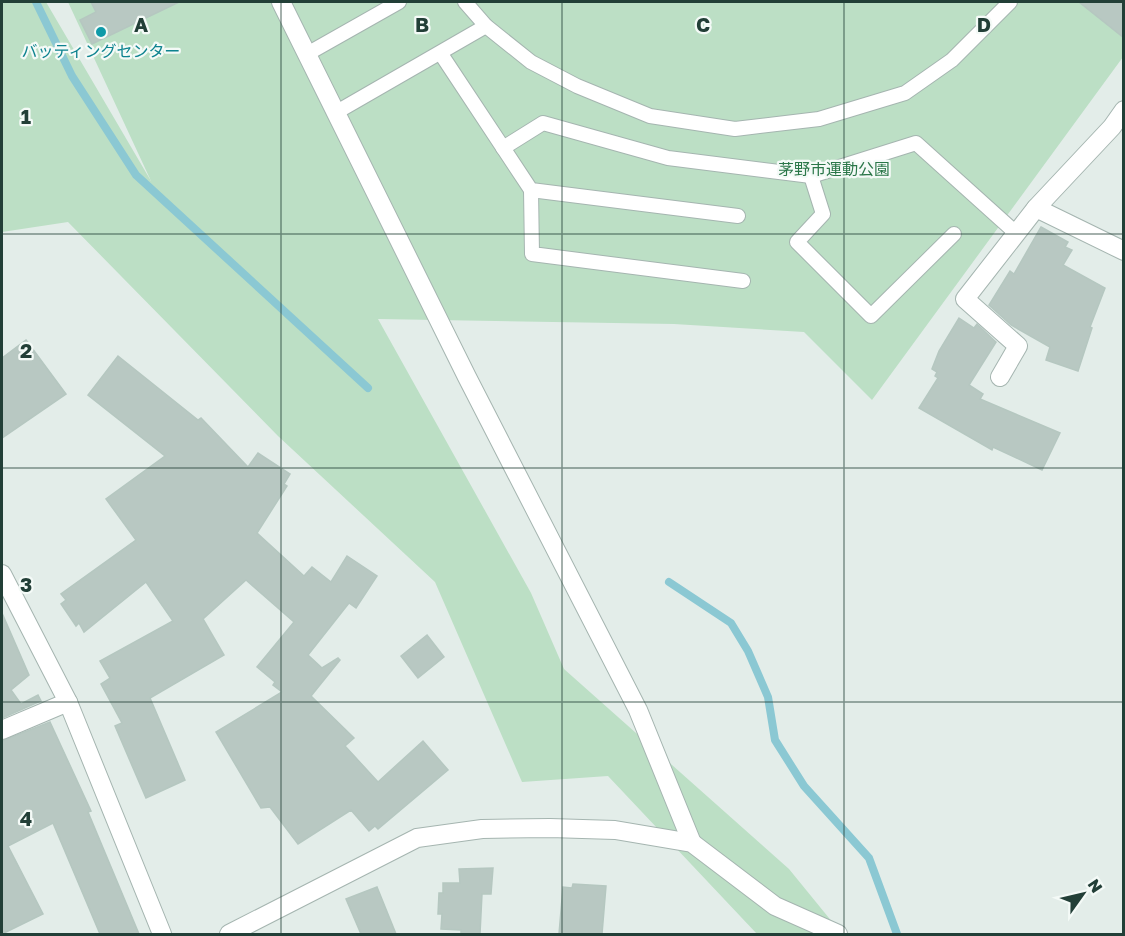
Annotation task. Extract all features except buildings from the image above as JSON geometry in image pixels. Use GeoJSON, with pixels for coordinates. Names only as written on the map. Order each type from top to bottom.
{"type":"FeatureCollection","features":[{"type":"Feature","properties":{"kind":"street"},"geometry":{"type":"LineString","coordinates":[[281,2],[638,710],[692,843]]}},
{"type":"Feature","properties":{"kind":"street"},"geometry":{"type":"LineString","coordinates":[[1000,376],[1018,346],[964,299],[1036,208],[1112,127],[1124,110]]}},
{"type":"Feature","properties":{"kind":"street"},"geometry":{"type":"LineString","coordinates":[[1036,208],[1124,251]]}},
{"type":"Feature","properties":{"kind":"street"},"geometry":{"type":"LineString","coordinates":[[2,574],[68,702],[162,934]]}},
{"type":"Feature","properties":{"kind":"street"},"geometry":{"type":"LineString","coordinates":[[2,730],[68,702]]}},
{"type":"Feature","properties":{"kind":"street"},"geometry":{"type":"LineString","coordinates":[[229,934],[417,838],[482,830],[550,828],[615,830],[692,843],[775,906],[838,934]]}},
{"type":"Feature","properties":{"kind":"lane"},"geometry":{"type":"LineString","coordinates":[[307,54],[399,2]]}},
{"type":"Feature","properties":{"kind":"lane"},"geometry":{"type":"LineString","coordinates":[[465,2],[486,26],[531,62],[577,86],[650,116],[735,129],[819,118],[905,93],[952,60],[1010,2]]}},
{"type":"Feature","properties":{"kind":"lane"},"geometry":{"type":"LineString","coordinates":[[335,113],[486,26]]}},
{"type":"Feature","properties":{"kind":"lane"},"geometry":{"type":"LineString","coordinates":[[441,54],[531,190],[532,254],[743,281]]}},
{"type":"Feature","properties":{"kind":"lane"},"geometry":{"type":"LineString","coordinates":[[503,148],[543,123],[668,158],[811,176],[916,143],[1016,233]]}},
{"type":"Feature","properties":{"kind":"lane"},"geometry":{"type":"LineString","coordinates":[[811,176],[823,214],[797,242],[871,316],[954,234]]}},
{"type":"Feature","properties":{"kind":"lane"},"geometry":{"type":"LineString","coordinates":[[531,190],[738,216]]}},
{"type":"Feature","properties":{"kind":"green space","name":"茅野市運動公園"},"geometry":{"type":"Polygon","coordinates":[[[2,2],[46,2],[151,181],[68,2],[1123,2],[1123,57],[872,400],[804,332],[674,324],[378,319],[531,593],[564,669],[789,869],[842,934],[757,934],[608,776],[522,782],[435,582],[278,436],[68,222],[2,232],[2,2]]]}},
{"type":"Feature","properties":{"kind":"waterway"},"geometry":{"type":"LineString","coordinates":[[36,2],[72,76],[136,175],[368,388]]}},
{"type":"Feature","properties":{"kind":"waterway"},"geometry":{"type":"LineString","coordinates":[[669,582],[731,623],[748,651],[768,697],[775,740],[804,786],[869,858],[897,934]]}},
{"type":"Feature","properties":{"kind":"place","name":"バッティングセンター"},"geometry":{"type":"Point","coordinates":[101,32]}}]}
